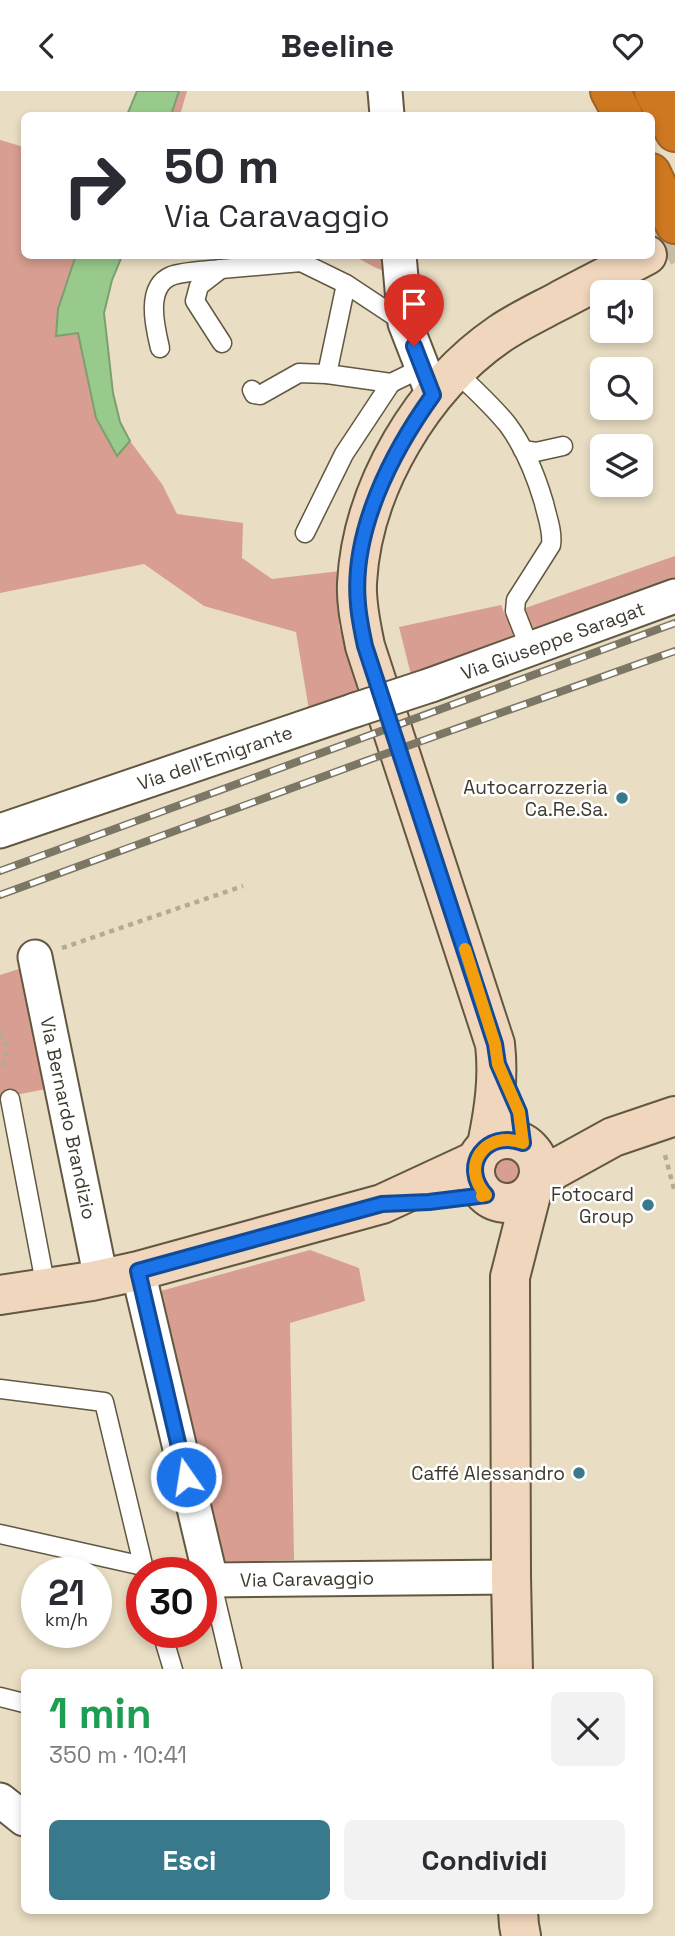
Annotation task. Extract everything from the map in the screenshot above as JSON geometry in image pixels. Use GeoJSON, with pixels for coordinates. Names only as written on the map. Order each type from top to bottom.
{"type":"FeatureCollection","features":[{"type":"Feature","properties":{"kind":"highway"},"geometry":{"type":"LineString","coordinates":[[611,91],[622,112]]}},
{"type":"Feature","properties":{"kind":"highway"},"geometry":{"type":"LineString","coordinates":[[654,91],[675,132]]}},
{"type":"Feature","properties":{"kind":"highway"},"geometry":{"type":"LineString","coordinates":[[655,209],[659,245]]}},
{"type":"Feature","properties":{"kind":"street"},"geometry":{"type":"LineString","coordinates":[[385,91],[387,112]]}},
{"type":"Feature","properties":{"kind":"street"},"geometry":{"type":"LineString","coordinates":[[399,259],[405,323],[437,378]]}},
{"type":"Feature","properties":{"kind":"street"},"geometry":{"type":"LineString","coordinates":[[513,1669],[508,1171],[494,1110],[498,1064],[495,1044],[365,646],[357,603],[357,582],[366,530],[384,477],[437,378],[501,333],[634,259]]}},
{"type":"Feature","properties":{"kind":"street","name":"Via Giuseppe Saragat"},"geometry":{"type":"LineString","coordinates":[[430,685],[675,596]]}},
{"type":"Feature","properties":{"kind":"street","name":"Via dell'Emigrante"},"geometry":{"type":"LineString","coordinates":[[0,831],[430,685]]}},
{"type":"Feature","properties":{"kind":"street","name":"Via Bernardo Brandizio"},"geometry":{"type":"LineString","coordinates":[[35,957],[101,1279]]}},
{"type":"Feature","properties":{"kind":"street"},"geometry":{"type":"LineString","coordinates":[[0,1294],[138,1271],[508,1171],[564,1143],[670,1133]]}},
{"type":"Feature","properties":{"kind":"street"},"geometry":{"type":"LineString","coordinates":[[138,1271],[206,1557]]}},
{"type":"Feature","properties":{"kind":"street","name":"Via Caravaggio"},"geometry":{"type":"LineString","coordinates":[[217,1580],[511,1577]]}},
{"type":"Feature","properties":{"kind":"street"},"geometry":{"type":"LineString","coordinates":[[0,1800],[21,1817]]}},
{"type":"Feature","properties":{"kind":"street"},"geometry":{"type":"LineString","coordinates":[[0,1831],[21,1828]]}},
{"type":"Feature","properties":{"kind":"lane"},"geometry":{"type":"LineString","coordinates":[[673,91],[675,100]]}},
{"type":"Feature","properties":{"kind":"lane"},"geometry":{"type":"LineString","coordinates":[[160,348],[153,303],[160,284],[171,277],[221,269],[301,262],[346,283],[405,323]]}},
{"type":"Feature","properties":{"kind":"lane"},"geometry":{"type":"LineString","coordinates":[[221,269],[198,286],[195,301],[222,342]]}},
{"type":"Feature","properties":{"kind":"lane"},"geometry":{"type":"LineString","coordinates":[[327,374],[346,283]]}},
{"type":"Feature","properties":{"kind":"lane"},"geometry":{"type":"LineString","coordinates":[[252,390],[254,394],[260,395],[299,373],[391,383],[437,378],[508,425],[537,478],[552,536],[551,545],[516,600],[515,611],[530,649]]}},
{"type":"Feature","properties":{"kind":"lane"},"geometry":{"type":"LineString","coordinates":[[305,533],[344,454],[391,383]]}},
{"type":"Feature","properties":{"kind":"lane"},"geometry":{"type":"LineString","coordinates":[[523,450],[536,452],[563,446]]}},
{"type":"Feature","properties":{"kind":"lane"},"geometry":{"type":"LineString","coordinates":[[10,1099],[46,1288]]}},
{"type":"Feature","properties":{"kind":"lane"},"geometry":{"type":"LineString","coordinates":[[0,1389],[104,1402],[141,1557]]}},
{"type":"Feature","properties":{"kind":"lane"},"geometry":{"type":"LineString","coordinates":[[0,1534],[126,1566]]}},
{"type":"Feature","properties":{"kind":"lane"},"geometry":{"type":"LineString","coordinates":[[217,1605],[232,1669]]}},
{"type":"Feature","properties":{"kind":"lane"},"geometry":{"type":"LineString","coordinates":[[166,1648],[173,1669]]}},
{"type":"Feature","properties":{"kind":"lane"},"geometry":{"type":"LineString","coordinates":[[0,1697],[21,1702]]}},
{"type":"Feature","properties":{"kind":"path"},"geometry":{"type":"LineString","coordinates":[[35,957],[243,886]]}},
{"type":"Feature","properties":{"kind":"path"},"geometry":{"type":"LineString","coordinates":[[0,1033],[7,1054],[0,1070]]}},
{"type":"Feature","properties":{"kind":"path"},"geometry":{"type":"LineString","coordinates":[[670,1133],[675,1193]]}},
{"type":"Feature","properties":{"kind":"shaded area"},"geometry":{"type":"Polygon","coordinates":[[[137,91],[179,91],[172,112],[128,112],[137,91]]]}},
{"type":"Feature","properties":{"kind":"shaded area"},"geometry":{"type":"Polygon","coordinates":[[[179,91],[187,91],[181,112],[172,112],[179,91]]]}},
{"type":"Feature","properties":{"kind":"shaded area"},"geometry":{"type":"Polygon","coordinates":[[[0,140],[21,146],[21,259],[74,259],[58,309],[57,336],[78,333],[96,418],[116,456],[130,441],[162,484],[177,514],[243,523],[242,558],[272,579],[340,571],[339,625],[358,693],[309,710],[296,632],[204,606],[144,564],[0,593],[0,140]]]}},
{"type":"Feature","properties":{"kind":"shaded area"},"geometry":{"type":"Polygon","coordinates":[[[75,259],[121,259],[112,280],[104,313],[113,393],[120,422],[130,441],[117,456],[96,418],[78,333],[56,336],[58,309],[75,259]]]}},
{"type":"Feature","properties":{"kind":"shaded area"},"geometry":{"type":"Polygon","coordinates":[[[360,259],[386,259],[388,272],[360,259]]]}},
{"type":"Feature","properties":{"kind":"shaded area"},"geometry":{"type":"Polygon","coordinates":[[[675,556],[675,578],[411,675],[399,627],[501,605],[505,615],[675,556]]]}},
{"type":"Feature","properties":{"kind":"shaded area"},"geometry":{"type":"Polygon","coordinates":[[[22,968],[46,1089],[0,1098],[0,975],[22,968]]]}},
{"type":"Feature","properties":{"kind":"shaded area"},"geometry":{"type":"Polygon","coordinates":[[[506,1156],[517,1160],[521,1171],[517,1182],[506,1186],[495,1182],[491,1171],[495,1160],[506,1156]]]}},
{"type":"Feature","properties":{"kind":"shaded area"},"geometry":{"type":"Polygon","coordinates":[[[310,1250],[359,1268],[365,1301],[290,1323],[294,1560],[217,1562],[157,1292],[310,1250]]]}},
{"type":"Feature","properties":{"kind":"tunnel"},"geometry":{"type":"LineString","coordinates":[[662,248],[675,241]]}},
{"type":"Feature","properties":{"kind":"railway"},"geometry":{"type":"LineString","coordinates":[[0,871],[675,623]]}},
{"type":"Feature","properties":{"kind":"railway"},"geometry":{"type":"LineString","coordinates":[[0,895],[675,651]]}},
{"type":"Feature","properties":{"kind":"slow traffic"},"geometry":{"type":"LineString","coordinates":[[465,949],[495,1044],[498,1064],[519,1112],[523,1143],[505,1139],[496,1141],[487,1145],[479,1154],[475,1179],[486,1195],[482,1196]]}},
{"type":"Feature","properties":{"kind":"place","name":"Autocarrozzeria Ca.Re.Sa."},"geometry":{"type":"Point","coordinates":[622,798]}},
{"type":"Feature","properties":{"kind":"place","name":"Fotocard Group"},"geometry":{"type":"Point","coordinates":[648,1205]}},
{"type":"Feature","properties":{"kind":"place","name":"Caffé Alessandro"},"geometry":{"type":"Point","coordinates":[579,1473]}},
{"type":"Feature","properties":{"kind":"route"},"geometry":{"type":"LineString","coordinates":[[186,1477],[138,1271],[382,1204],[486,1195],[475,1179],[479,1154],[487,1145],[496,1141],[505,1139],[523,1143],[519,1112],[498,1064],[495,1044],[360,625],[357,603],[359,563],[375,499],[406,435],[433,395],[414,346]]}}]}
